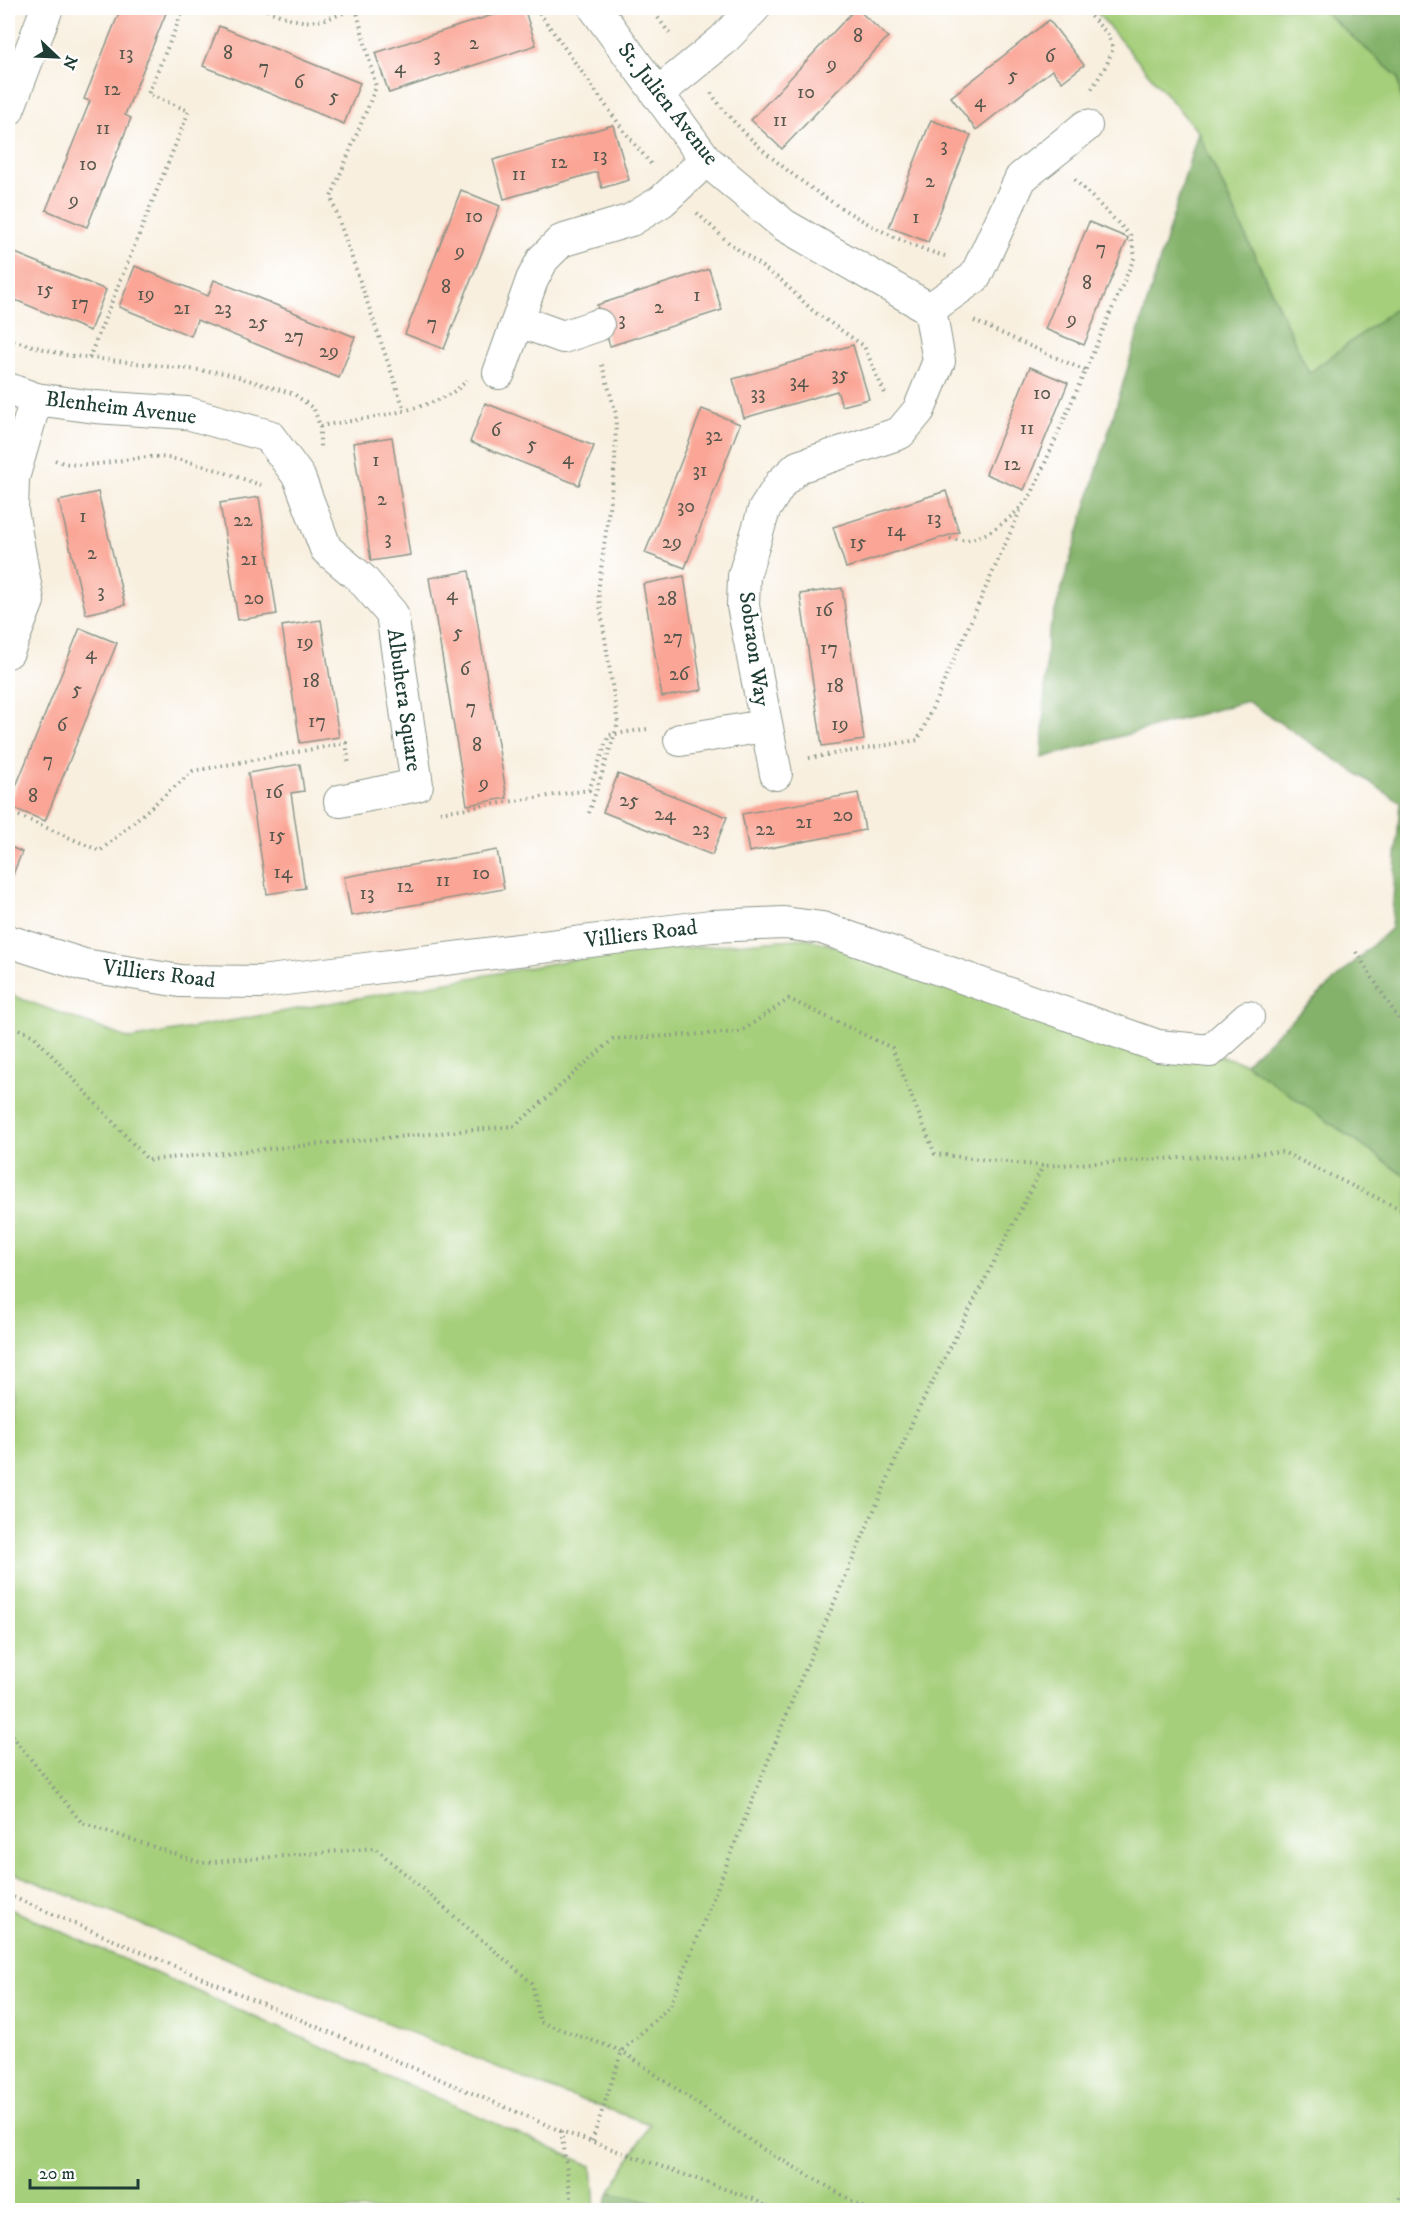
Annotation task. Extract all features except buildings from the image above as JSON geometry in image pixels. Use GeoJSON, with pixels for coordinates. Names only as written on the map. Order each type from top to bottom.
{"type":"FeatureCollection","features":[{"type":"Feature","properties":{"kind":"street"},"geometry":{"type":"LineString","coordinates":[[8,110],[15,66],[48,8]]}},
{"type":"Feature","properties":{"kind":"street","name":"St. Julien Avenue"},"geometry":{"type":"LineString","coordinates":[[595,8],[706,160],[784,225],[930,309]]}},
{"type":"Feature","properties":{"kind":"street"},"geometry":{"type":"LineString","coordinates":[[657,94],[693,66],[754,8]]}},
{"type":"Feature","properties":{"kind":"street"},"geometry":{"type":"LineString","coordinates":[[900,433],[919,410],[939,361],[930,309],[975,278],[1021,178],[1050,155],[1086,112]]}},
{"type":"Feature","properties":{"kind":"street"},"geometry":{"type":"LineString","coordinates":[[499,373],[532,279],[543,259],[561,241],[632,220],[662,201],[706,160]]}},
{"type":"Feature","properties":{"kind":"street"},"geometry":{"type":"LineString","coordinates":[[519,321],[564,337],[594,326]]}},
{"type":"Feature","properties":{"kind":"street"},"geometry":{"type":"LineString","coordinates":[[8,651],[27,601],[12,511],[13,478],[22,448],[22,394]]}},
{"type":"Feature","properties":{"kind":"street","name":"Blenheim Avenue"},"geometry":{"type":"LineString","coordinates":[[22,394],[95,407],[187,413],[269,436]]}},
{"type":"Feature","properties":{"kind":"street","name":"Sobraon Way"},"geometry":{"type":"LineString","coordinates":[[774,769],[743,606],[744,576],[764,510],[781,483],[798,467],[900,433]]}},
{"type":"Feature","properties":{"kind":"street","name":"Albuhera Square"},"geometry":{"type":"LineString","coordinates":[[269,436],[299,477],[326,549],[362,579],[392,614],[417,785],[347,799]]}},
{"type":"Feature","properties":{"kind":"street","name":"Sobraon Way"},"geometry":{"type":"LineString","coordinates":[[680,740],[764,726]]}},
{"type":"Feature","properties":{"kind":"street","name":"Villiers Road"},"geometry":{"type":"LineString","coordinates":[[8,940],[84,965],[180,981],[261,982],[711,926],[784,923],[822,928],[1158,1046],[1210,1052],[1248,1017]]}},
{"type":"Feature","properties":{"kind":"path"},"geometry":{"type":"LineString","coordinates":[[89,358],[189,111],[148,94],[184,8]]}},
{"type":"Feature","properties":{"kind":"path"},"geometry":{"type":"LineString","coordinates":[[261,8],[298,22],[323,21],[356,8],[375,87],[331,197],[404,409]]}},
{"type":"Feature","properties":{"kind":"path"},"geometry":{"type":"LineString","coordinates":[[536,8],[624,131],[674,190],[729,243],[782,281],[813,311],[864,346],[900,433]]}},
{"type":"Feature","properties":{"kind":"path"},"geometry":{"type":"LineString","coordinates":[[651,8],[720,106],[769,156],[803,182],[861,219],[925,251],[956,259]]}},
{"type":"Feature","properties":{"kind":"path"},"geometry":{"type":"LineString","coordinates":[[1082,8],[1107,33],[1113,48],[1086,112]]}},
{"type":"Feature","properties":{"kind":"path"},"geometry":{"type":"LineString","coordinates":[[774,769],[918,740],[1021,510],[1032,493],[1135,256],[1130,235],[1050,155]]}},
{"type":"Feature","properties":{"kind":"path"},"geometry":{"type":"LineString","coordinates":[[930,309],[981,323],[1086,371]]}},
{"type":"Feature","properties":{"kind":"path"},"geometry":{"type":"LineString","coordinates":[[589,813],[618,724],[598,592],[615,463],[616,414],[594,326]]}},
{"type":"Feature","properties":{"kind":"path"},"geometry":{"type":"LineString","coordinates":[[320,426],[442,400],[459,390],[474,371],[499,373]]}},
{"type":"Feature","properties":{"kind":"path"},"geometry":{"type":"LineString","coordinates":[[22,448],[69,465],[156,457],[194,463],[274,489],[299,477]]}},
{"type":"Feature","properties":{"kind":"path"},"geometry":{"type":"LineString","coordinates":[[950,538],[960,542],[976,538],[1021,510]]}},
{"type":"Feature","properties":{"kind":"path"},"geometry":{"type":"LineString","coordinates":[[417,785],[421,815],[589,790],[609,735],[671,724],[680,740]]}},
{"type":"Feature","properties":{"kind":"path"},"geometry":{"type":"LineString","coordinates":[[8,811],[100,850],[193,771],[346,743],[347,799]]}},
{"type":"Feature","properties":{"kind":"path"},"geometry":{"type":"LineString","coordinates":[[1356,952],[1407,1034]]}},
{"type":"Feature","properties":{"kind":"path"},"geometry":{"type":"LineString","coordinates":[[8,1024],[34,1036],[148,1160],[515,1126],[613,1040],[740,1032],[789,999],[892,1047],[935,1154],[1043,1166],[1283,1152],[1407,1213]]}},
{"type":"Feature","properties":{"kind":"path"},"geometry":{"type":"LineString","coordinates":[[592,2141],[622,2051],[670,2006],[800,1681],[915,1416],[1043,1166]]}},
{"type":"Feature","properties":{"kind":"path"},"geometry":{"type":"LineString","coordinates":[[8,1731],[82,1823],[202,1863],[375,1848],[532,1983],[540,2022],[622,2051],[761,2148],[868,2211]]}},
{"type":"Feature","properties":{"kind":"path"},"geometry":{"type":"LineString","coordinates":[[8,1894],[561,2131],[753,2199],[773,2211]]}},
{"type":"Feature","properties":{"kind":"path"},"geometry":{"type":"LineString","coordinates":[[561,2131],[573,2211]]}},
{"type":"Feature","properties":{"kind":"path"},"geometry":{"type":"LineString","coordinates":[[1395,2211],[1407,2177]]}},
{"type":"Feature","properties":{"kind":"green space"},"geometry":{"type":"Polygon","coordinates":[[[1093,8],[1320,8],[1398,77],[1408,142],[1407,300],[1309,373],[1198,132],[1093,8]]]}},
{"type":"Feature","properties":{"kind":"green space"},"geometry":{"type":"Polygon","coordinates":[[[1320,8],[1407,8],[1407,142],[1398,77],[1320,8]]]}},
{"type":"Feature","properties":{"kind":"green space"},"geometry":{"type":"Polygon","coordinates":[[[1198,132],[1309,373],[1407,300],[1407,1177],[1245,1063],[1391,928],[1400,802],[1247,701],[1042,758],[1047,638],[1198,132]]]}},
{"type":"Feature","properties":{"kind":"green space"},"geometry":{"type":"Polygon","coordinates":[[[806,938],[1245,1063],[1407,1177],[1407,2210],[691,2210],[610,2192],[650,2124],[567,2095],[8,1871],[8,994],[130,1039],[598,955],[806,938]]]}},
{"type":"Feature","properties":{"kind":"green space"},"geometry":{"type":"Polygon","coordinates":[[[8,1908],[592,2166],[595,2210],[8,2210],[8,1908]]]}},
{"type":"Feature","properties":{"kind":"green space"},"geometry":{"type":"Polygon","coordinates":[[[610,2192],[691,2210],[604,2210],[610,2192]]]}}]}
